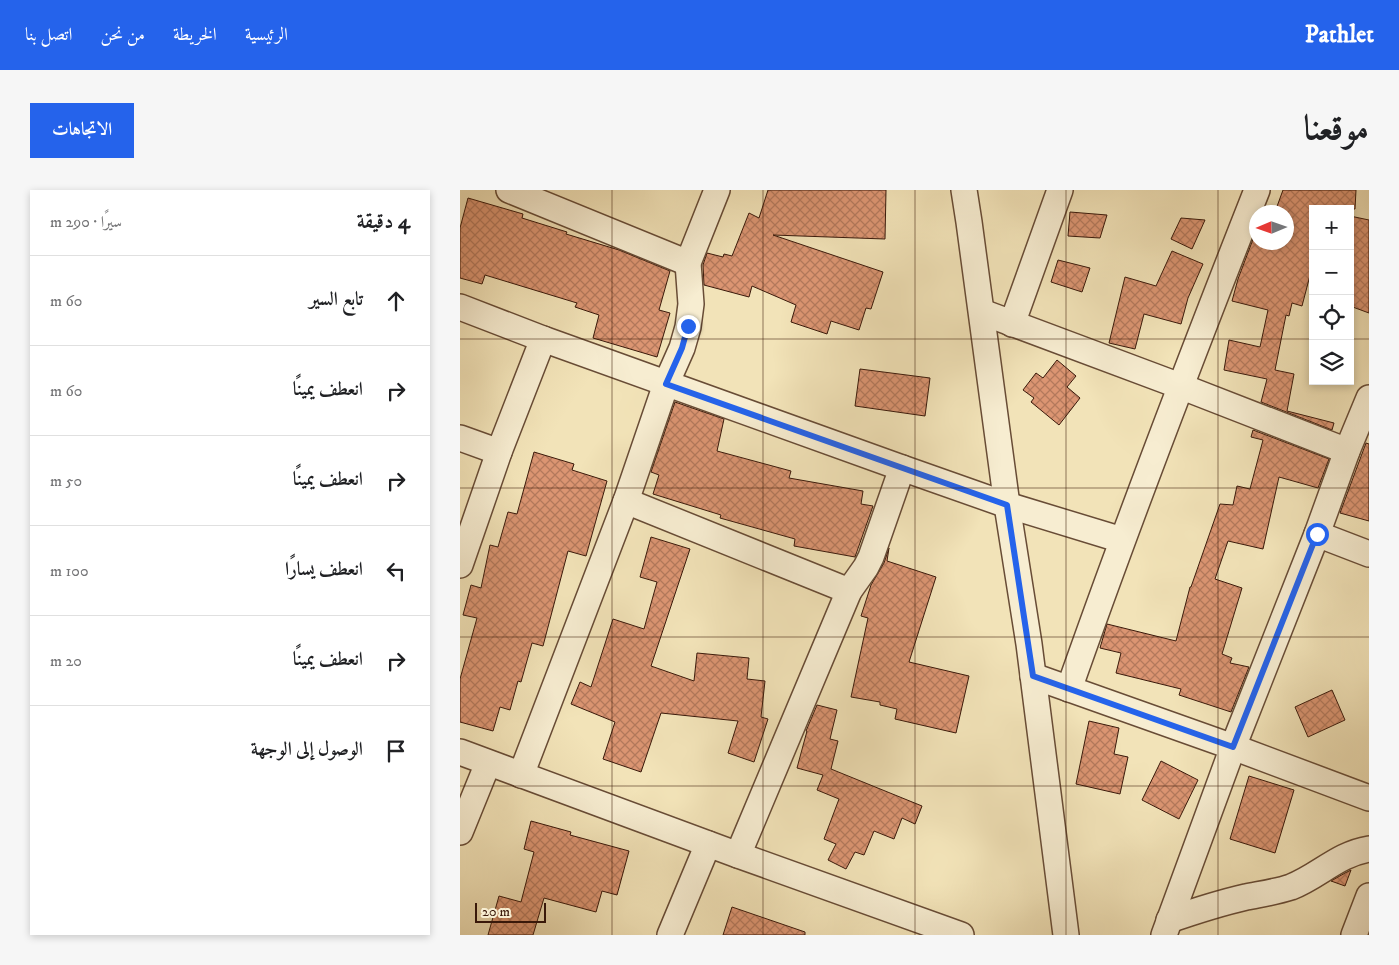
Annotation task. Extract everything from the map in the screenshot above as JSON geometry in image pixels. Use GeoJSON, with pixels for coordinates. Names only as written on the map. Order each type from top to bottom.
{"type":"FeatureCollection","features":[{"type":"Feature","properties":{"kind":"street"},"geometry":{"type":"LineString","coordinates":[[509,190],[688,263]]}},
{"type":"Feature","properties":{"kind":"street"},"geometry":{"type":"LineString","coordinates":[[522,775],[626,501],[666,384],[682,348],[691,304],[688,263],[717,190]]}},
{"type":"Feature","properties":{"kind":"street"},"geometry":{"type":"LineString","coordinates":[[964,190],[1007,505],[1033,676],[1066,935]]}},
{"type":"Feature","properties":{"kind":"street"},"geometry":{"type":"LineString","coordinates":[[1012,324],[1060,190]]}},
{"type":"Feature","properties":{"kind":"street"},"geometry":{"type":"LineString","coordinates":[[1069,689],[1180,386],[1257,190]]}},
{"type":"Feature","properties":{"kind":"street"},"geometry":{"type":"LineString","coordinates":[[460,307],[666,384],[1007,505],[1122,540]]}},
{"type":"Feature","properties":{"kind":"street"},"geometry":{"type":"LineString","coordinates":[[982,312],[1347,451]]}},
{"type":"Feature","properties":{"kind":"street"},"geometry":{"type":"LineString","coordinates":[[460,565],[499,452],[543,339]]}},
{"type":"Feature","properties":{"kind":"street"},"geometry":{"type":"LineString","coordinates":[[1167,928],[1233,747],[1369,398]]}},
{"type":"Feature","properties":{"kind":"street"},"geometry":{"type":"LineString","coordinates":[[460,438],[499,452]]}},
{"type":"Feature","properties":{"kind":"street"},"geometry":{"type":"LineString","coordinates":[[738,855],[849,591],[871,557],[902,468]]}},
{"type":"Feature","properties":{"kind":"street"},"geometry":{"type":"LineString","coordinates":[[626,501],[849,591]]}},
{"type":"Feature","properties":{"kind":"street"},"geometry":{"type":"LineString","coordinates":[[1317,534],[1369,554]]}},
{"type":"Feature","properties":{"kind":"street"},"geometry":{"type":"LineString","coordinates":[[1033,676],[1233,747],[1369,798]]}},
{"type":"Feature","properties":{"kind":"street"},"geometry":{"type":"LineString","coordinates":[[460,752],[738,855],[931,930],[961,935]]}},
{"type":"Feature","properties":{"kind":"street"},"geometry":{"type":"LineString","coordinates":[[460,832],[488,763]]}},
{"type":"Feature","properties":{"kind":"street"},"geometry":{"type":"LineString","coordinates":[[670,935],[708,844]]}},
{"type":"Feature","properties":{"kind":"street"},"geometry":{"type":"LineString","coordinates":[[1167,928],[1210,906],[1290,887],[1307,880],[1345,856],[1358,850],[1369,848]]}},
{"type":"Feature","properties":{"kind":"street"},"geometry":{"type":"LineString","coordinates":[[1354,935],[1369,896]]}},
{"type":"Feature","properties":{"kind":"building"},"geometry":{"type":"Polygon","coordinates":[[[768,190],[886,190],[885,239],[773,235],[883,272],[871,309],[866,308],[859,330],[831,321],[827,334],[791,322],[796,305],[752,286],[749,297],[704,285],[703,265],[707,253],[723,257],[724,254],[732,256],[749,213],[759,218],[768,190]]]}},
{"type":"Feature","properties":{"kind":"building"},"geometry":{"type":"Polygon","coordinates":[[[1283,190],[1356,190],[1355,209],[1354,205],[1309,205],[1309,279],[1302,306],[1292,303],[1289,316],[1286,315],[1275,370],[1294,374],[1287,411],[1334,423],[1332,430],[1261,402],[1267,379],[1224,370],[1229,340],[1260,347],[1268,310],[1232,301],[1249,250],[1294,250],[1294,205],[1278,205],[1283,190]]]}},
{"type":"Feature","properties":{"kind":"building"},"geometry":{"type":"Polygon","coordinates":[[[468,198],[523,214],[522,218],[619,250],[670,271],[659,310],[670,313],[657,357],[593,338],[599,315],[575,307],[577,303],[485,275],[482,284],[460,278],[460,228],[468,198]]]}},
{"type":"Feature","properties":{"kind":"building"},"geometry":{"type":"Polygon","coordinates":[[[1070,212],[1107,215],[1100,238],[1068,236],[1070,212]]]}},
{"type":"Feature","properties":{"kind":"building"},"geometry":{"type":"Polygon","coordinates":[[[1354,217],[1369,220],[1369,313],[1354,307],[1354,217]]]}},
{"type":"Feature","properties":{"kind":"building"},"geometry":{"type":"Polygon","coordinates":[[[1181,218],[1205,220],[1192,249],[1171,239],[1181,218]]]}},
{"type":"Feature","properties":{"kind":"building"},"geometry":{"type":"Polygon","coordinates":[[[1172,251],[1203,264],[1188,298],[1181,324],[1144,314],[1135,349],[1109,343],[1125,277],[1156,286],[1172,251]]]}},
{"type":"Feature","properties":{"kind":"building"},"geometry":{"type":"Polygon","coordinates":[[[1058,260],[1090,268],[1082,292],[1051,282],[1058,260]]]}},
{"type":"Feature","properties":{"kind":"building"},"geometry":{"type":"Polygon","coordinates":[[[1057,360],[1076,376],[1067,387],[1080,398],[1059,425],[1031,402],[1034,398],[1023,390],[1036,373],[1043,378],[1057,360]]]}},
{"type":"Feature","properties":{"kind":"building"},"geometry":{"type":"Polygon","coordinates":[[[860,369],[930,378],[925,416],[855,406],[860,369]]]}},
{"type":"Feature","properties":{"kind":"building"},"geometry":{"type":"Polygon","coordinates":[[[675,402],[724,419],[717,451],[791,471],[789,478],[863,491],[861,504],[873,506],[855,557],[794,546],[795,539],[720,518],[721,515],[653,494],[659,475],[651,472],[675,402]]]}},
{"type":"Feature","properties":{"kind":"building"},"geometry":{"type":"Polygon","coordinates":[[[1253,430],[1329,459],[1318,488],[1279,477],[1263,549],[1228,541],[1215,579],[1242,588],[1222,654],[1232,658],[1230,663],[1249,667],[1231,712],[1179,695],[1181,689],[1116,673],[1121,653],[1100,648],[1107,624],[1176,641],[1190,587],[1220,504],[1233,505],[1237,486],[1250,489],[1263,440],[1251,437],[1253,430]]]}},
{"type":"Feature","properties":{"kind":"building"},"geometry":{"type":"Polygon","coordinates":[[[1366,443],[1369,444],[1369,521],[1340,513],[1366,443]]]}},
{"type":"Feature","properties":{"kind":"building"},"geometry":{"type":"Polygon","coordinates":[[[534,452],[574,464],[572,470],[607,481],[586,556],[568,551],[543,646],[532,643],[521,682],[518,681],[510,710],[500,707],[493,731],[460,722],[460,679],[477,618],[463,615],[471,585],[481,588],[490,545],[498,547],[508,512],[517,514],[534,452]]]}},
{"type":"Feature","properties":{"kind":"building"},"geometry":{"type":"Polygon","coordinates":[[[651,537],[690,549],[651,666],[694,681],[697,653],[749,658],[747,679],[765,681],[761,717],[768,719],[754,762],[728,753],[738,721],[661,713],[641,772],[603,759],[615,722],[571,704],[580,682],[591,687],[613,619],[644,629],[657,582],[640,577],[651,537]]]}},
{"type":"Feature","properties":{"kind":"building"},"geometry":{"type":"Polygon","coordinates":[[[889,548],[887,561],[936,577],[909,662],[969,676],[956,733],[895,719],[897,709],[880,705],[880,702],[851,697],[868,618],[861,616],[871,585],[884,563],[889,548]]]}},
{"type":"Feature","properties":{"kind":"building"},"geometry":{"type":"Polygon","coordinates":[[[1332,690],[1345,720],[1308,737],[1295,707],[1332,690]]]}},
{"type":"Feature","properties":{"kind":"building"},"geometry":{"type":"Polygon","coordinates":[[[817,705],[837,710],[830,739],[838,741],[831,769],[922,806],[915,824],[902,818],[894,839],[874,831],[864,855],[855,852],[846,869],[828,860],[836,844],[824,839],[839,799],[817,790],[823,775],[797,768],[806,731],[817,705]]]}},
{"type":"Feature","properties":{"kind":"building"},"geometry":{"type":"Polygon","coordinates":[[[1089,721],[1119,728],[1114,754],[1128,757],[1120,794],[1076,784],[1089,721]]]}},
{"type":"Feature","properties":{"kind":"building"},"geometry":{"type":"Polygon","coordinates":[[[1161,761],[1198,780],[1179,819],[1142,800],[1161,761]]]}},
{"type":"Feature","properties":{"kind":"building"},"geometry":{"type":"Polygon","coordinates":[[[1249,776],[1294,790],[1275,853],[1230,839],[1249,776]]]}},
{"type":"Feature","properties":{"kind":"building"},"geometry":{"type":"Polygon","coordinates":[[[531,821],[571,832],[570,835],[629,851],[617,895],[602,891],[596,912],[544,898],[533,935],[488,935],[499,896],[521,902],[534,852],[524,849],[531,821]]]}},
{"type":"Feature","properties":{"kind":"building"},"geometry":{"type":"Polygon","coordinates":[[[1351,870],[1345,886],[1331,881],[1345,873],[1351,870]]]}},
{"type":"Feature","properties":{"kind":"building"},"geometry":{"type":"Polygon","coordinates":[[[732,907],[805,932],[805,935],[723,935],[732,907]]]}},
{"type":"Feature","properties":{"kind":"route"},"geometry":{"type":"LineString","coordinates":[[688,326],[682,348],[666,384],[1007,505],[1033,676],[1233,747],[1317,534]]}}]}
